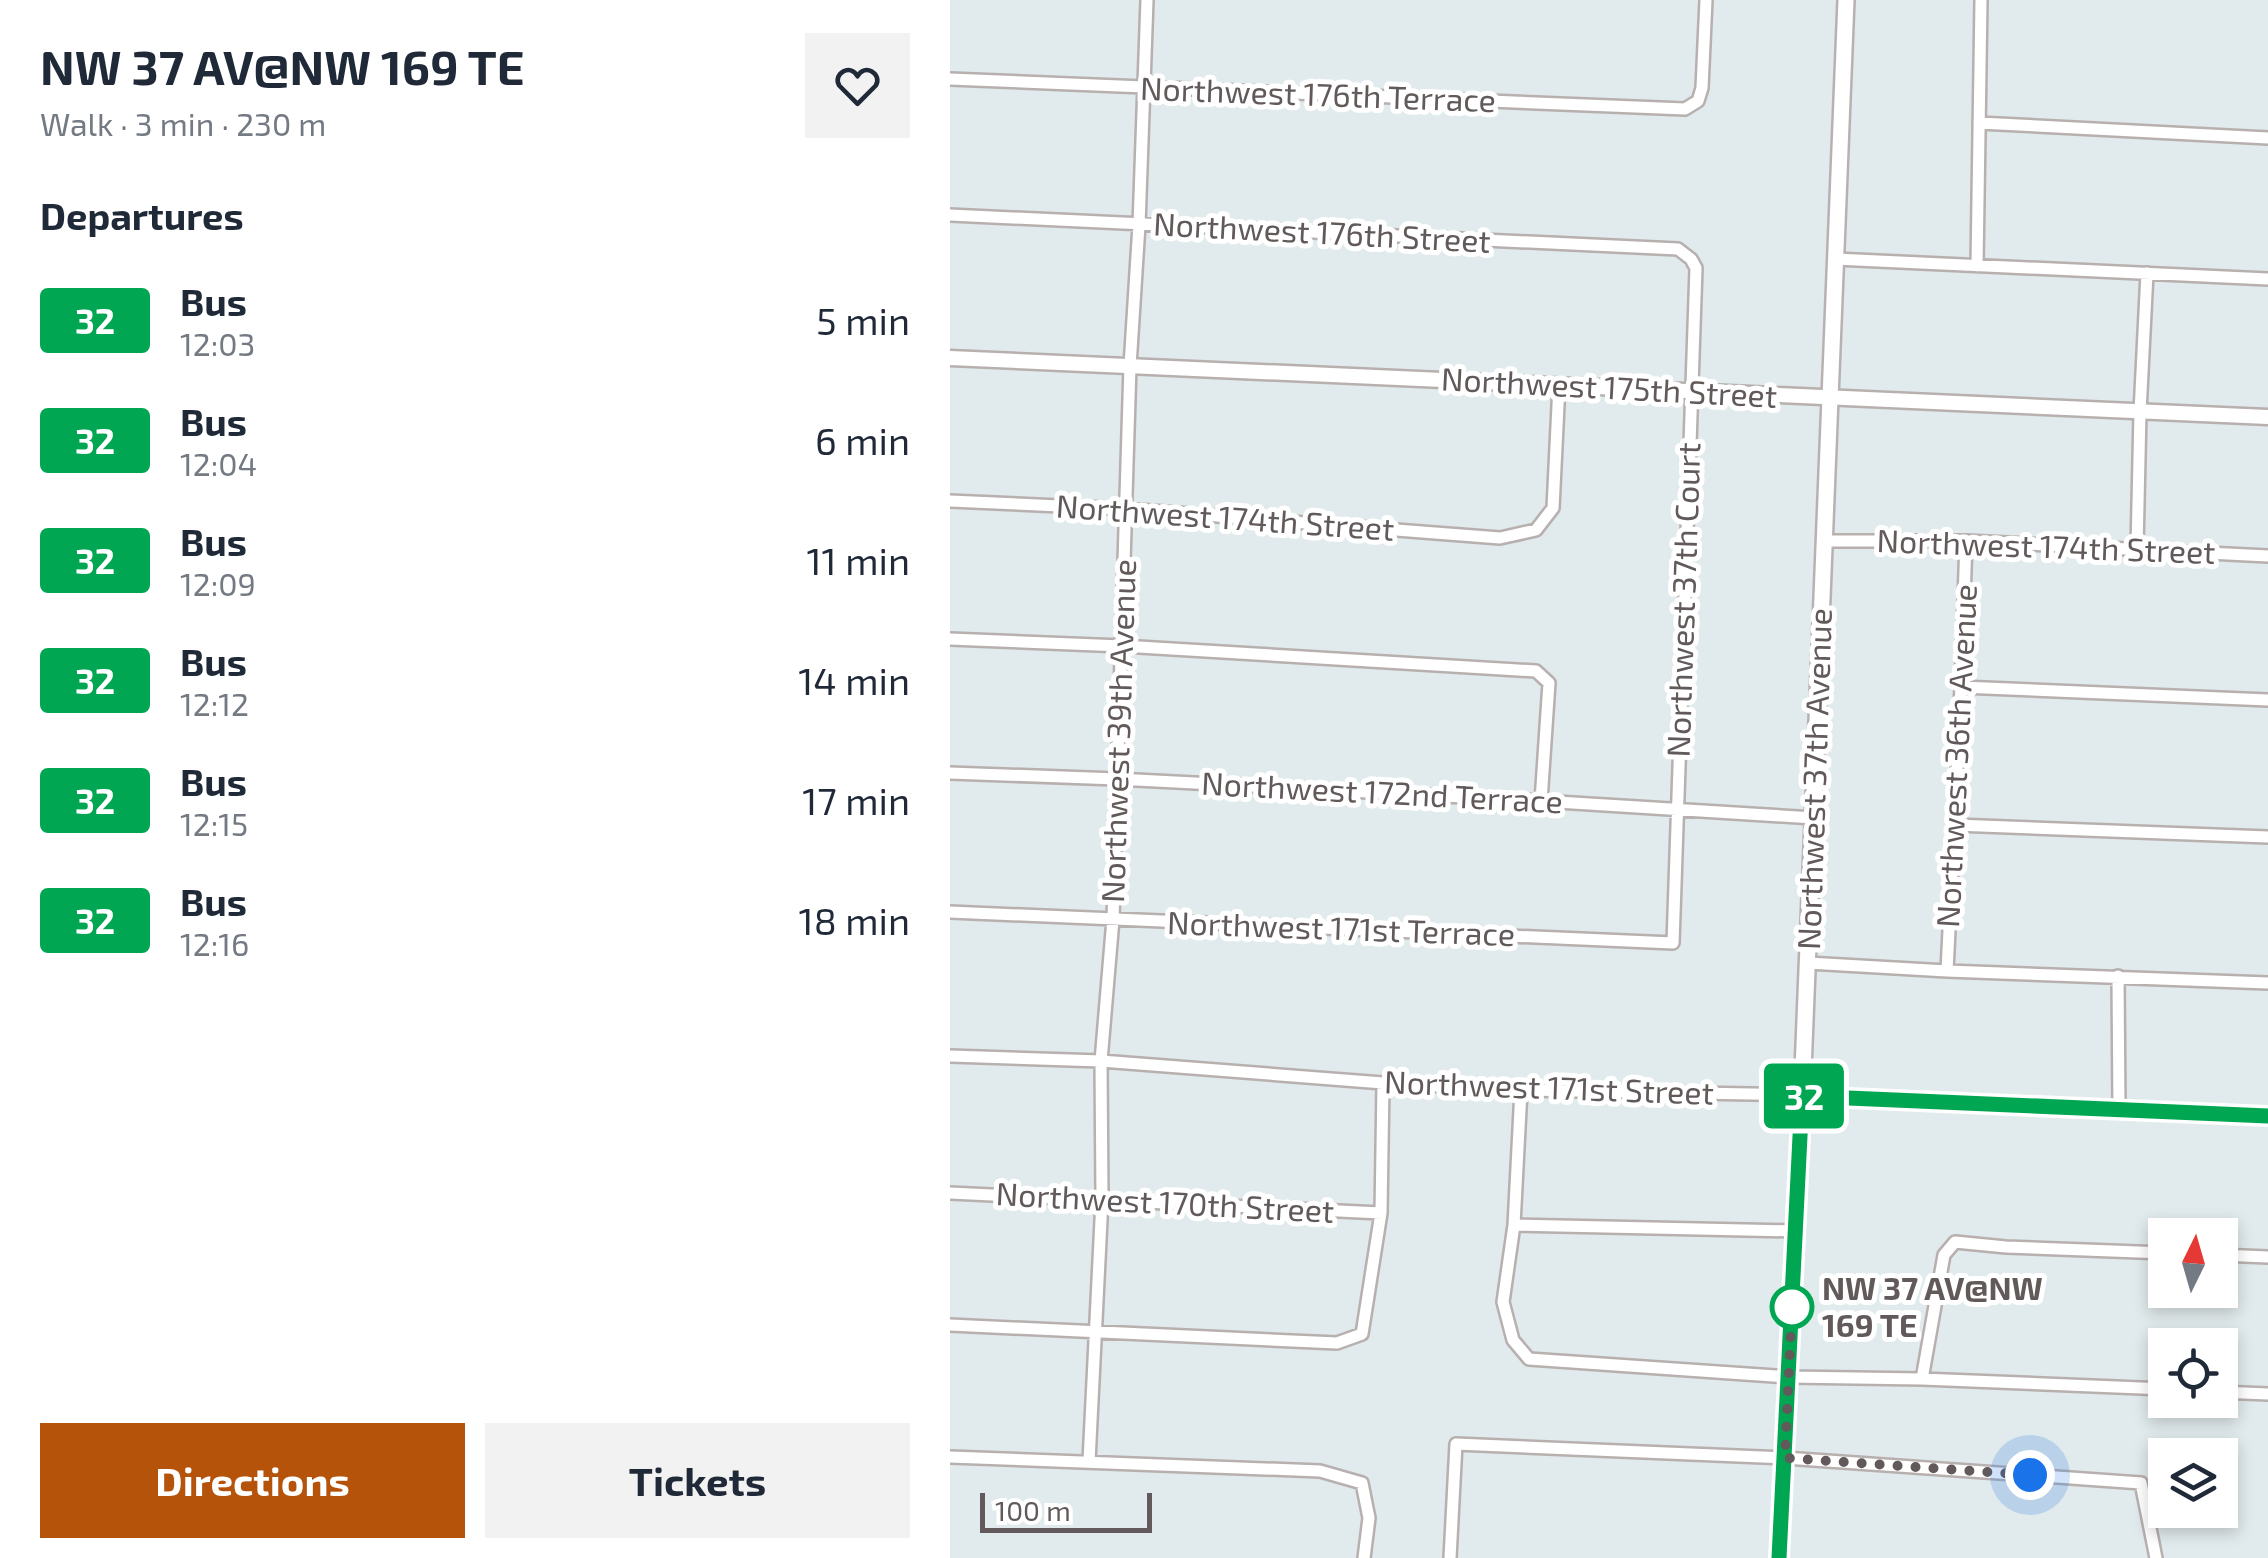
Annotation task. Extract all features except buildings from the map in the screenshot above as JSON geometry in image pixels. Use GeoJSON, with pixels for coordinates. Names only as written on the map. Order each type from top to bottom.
{"type":"FeatureCollection","features":[{"type":"Feature","properties":{"kind":"main road","name":"Northwest 37th Avenue"},"geometry":{"type":"LineString","coordinates":[[1779,1558],[1808,963],[1846,0]]}},
{"type":"Feature","properties":{"kind":"street","name":"Northwest 39th Avenue"},"geometry":{"type":"LineString","coordinates":[[1090,1461],[1102,1200],[1100,1062],[1113,919],[1130,366],[1147,0]]}},
{"type":"Feature","properties":{"kind":"street","name":"Northwest 176th Terrace"},"geometry":{"type":"LineString","coordinates":[[950,79],[1685,109],[1698,101],[1702,88],[1706,0]]}},
{"type":"Feature","properties":{"kind":"street"},"geometry":{"type":"LineString","coordinates":[[1977,266],[1981,0]]}},
{"type":"Feature","properties":{"kind":"street"},"geometry":{"type":"LineString","coordinates":[[1979,124],[2268,138]]}},
{"type":"Feature","properties":{"kind":"street","name":"Northwest 176th Street"},"geometry":{"type":"LineString","coordinates":[[950,216],[1678,249],[1691,259]]}},
{"type":"Feature","properties":{"kind":"street","name":"Northwest 37th Court"},"geometry":{"type":"LineString","coordinates":[[1673,943],[1696,268],[1691,259]]}},
{"type":"Feature","properties":{"kind":"street"},"geometry":{"type":"LineString","coordinates":[[1835,259],[2268,279]]}},
{"type":"Feature","properties":{"kind":"street"},"geometry":{"type":"LineString","coordinates":[[2137,549],[2147,273]]}},
{"type":"Feature","properties":{"kind":"street","name":"Northwest 175th Street"},"geometry":{"type":"LineString","coordinates":[[950,358],[2268,417]]}},
{"type":"Feature","properties":{"kind":"street","name":"Northwest 174th Street"},"geometry":{"type":"LineString","coordinates":[[950,501],[1126,509],[1500,538],[1536,530],[1554,508],[1559,385]]}},
{"type":"Feature","properties":{"kind":"street","name":"Northwest 174th Street"},"geometry":{"type":"LineString","coordinates":[[1824,541],[1966,541],[2268,556]]}},
{"type":"Feature","properties":{"kind":"street","name":"Northwest 36th Avenue"},"geometry":{"type":"LineString","coordinates":[[1946,972],[1966,541]]}},
{"type":"Feature","properties":{"kind":"street"},"geometry":{"type":"LineString","coordinates":[[950,639],[1536,671],[1549,683],[1541,800]]}},
{"type":"Feature","properties":{"kind":"street"},"geometry":{"type":"LineString","coordinates":[[1961,687],[2268,700]]}},
{"type":"Feature","properties":{"kind":"street","name":"Northwest 172nd Terrace"},"geometry":{"type":"LineString","coordinates":[[950,773],[1541,800],[1814,818]]}},
{"type":"Feature","properties":{"kind":"street"},"geometry":{"type":"LineString","coordinates":[[1955,825],[2268,837]]}},
{"type":"Feature","properties":{"kind":"street","name":"Northwest 171st Terrace"},"geometry":{"type":"LineString","coordinates":[[950,912],[1673,943]]}},
{"type":"Feature","properties":{"kind":"street"},"geometry":{"type":"LineString","coordinates":[[1808,963],[1946,972],[2268,982]]}},
{"type":"Feature","properties":{"kind":"street"},"geometry":{"type":"LineString","coordinates":[[2118,976],[2119,1110]]}},
{"type":"Feature","properties":{"kind":"street","name":"Northwest 171st Street"},"geometry":{"type":"LineString","coordinates":[[950,1056],[1521,1090],[1802,1096],[2268,1116]]}},
{"type":"Feature","properties":{"kind":"street"},"geometry":{"type":"LineString","coordinates":[[950,1325],[1336,1344],[1362,1334],[1381,1213],[1383,1083]]}},
{"type":"Feature","properties":{"kind":"street"},"geometry":{"type":"LineString","coordinates":[[1521,1090],[1514,1225],[1503,1302],[1513,1340],[1529,1359],[1789,1377],[2148,1388]]}},
{"type":"Feature","properties":{"kind":"street","name":"Northwest 170th Street"},"geometry":{"type":"LineString","coordinates":[[950,1193],[1381,1213]]}},
{"type":"Feature","properties":{"kind":"street"},"geometry":{"type":"LineString","coordinates":[[1514,1225],[1796,1231]]}},
{"type":"Feature","properties":{"kind":"street"},"geometry":{"type":"LineString","coordinates":[[1922,1379],[1944,1255],[1955,1242],[2148,1252]]}},
{"type":"Feature","properties":{"kind":"street"},"geometry":{"type":"LineString","coordinates":[[2238,1256],[2268,1257]]}},
{"type":"Feature","properties":{"kind":"street"},"geometry":{"type":"LineString","coordinates":[[2238,1393],[2268,1394]]}},
{"type":"Feature","properties":{"kind":"street"},"geometry":{"type":"LineString","coordinates":[[1450,1558],[1456,1444],[1785,1458],[2141,1483],[2156,1558]]}},
{"type":"Feature","properties":{"kind":"street"},"geometry":{"type":"LineString","coordinates":[[950,1457],[1320,1471],[1362,1483],[1369,1518],[1364,1558]]}},
{"type":"Feature","properties":{"kind":"bus line","name":"32"},"geometry":{"type":"LineString","coordinates":[[1779,1558],[1802,1096],[2268,1116]]}},
{"type":"Feature","properties":{"kind":"place","name":"NW 37 AV@NW 169 TE"},"geometry":{"type":"Point","coordinates":[1792,1307]}},
{"type":"Feature","properties":{"kind":"route"},"geometry":{"type":"LineString","coordinates":[[1792,1307],[1785,1458],[2030,1475]]}}]}
